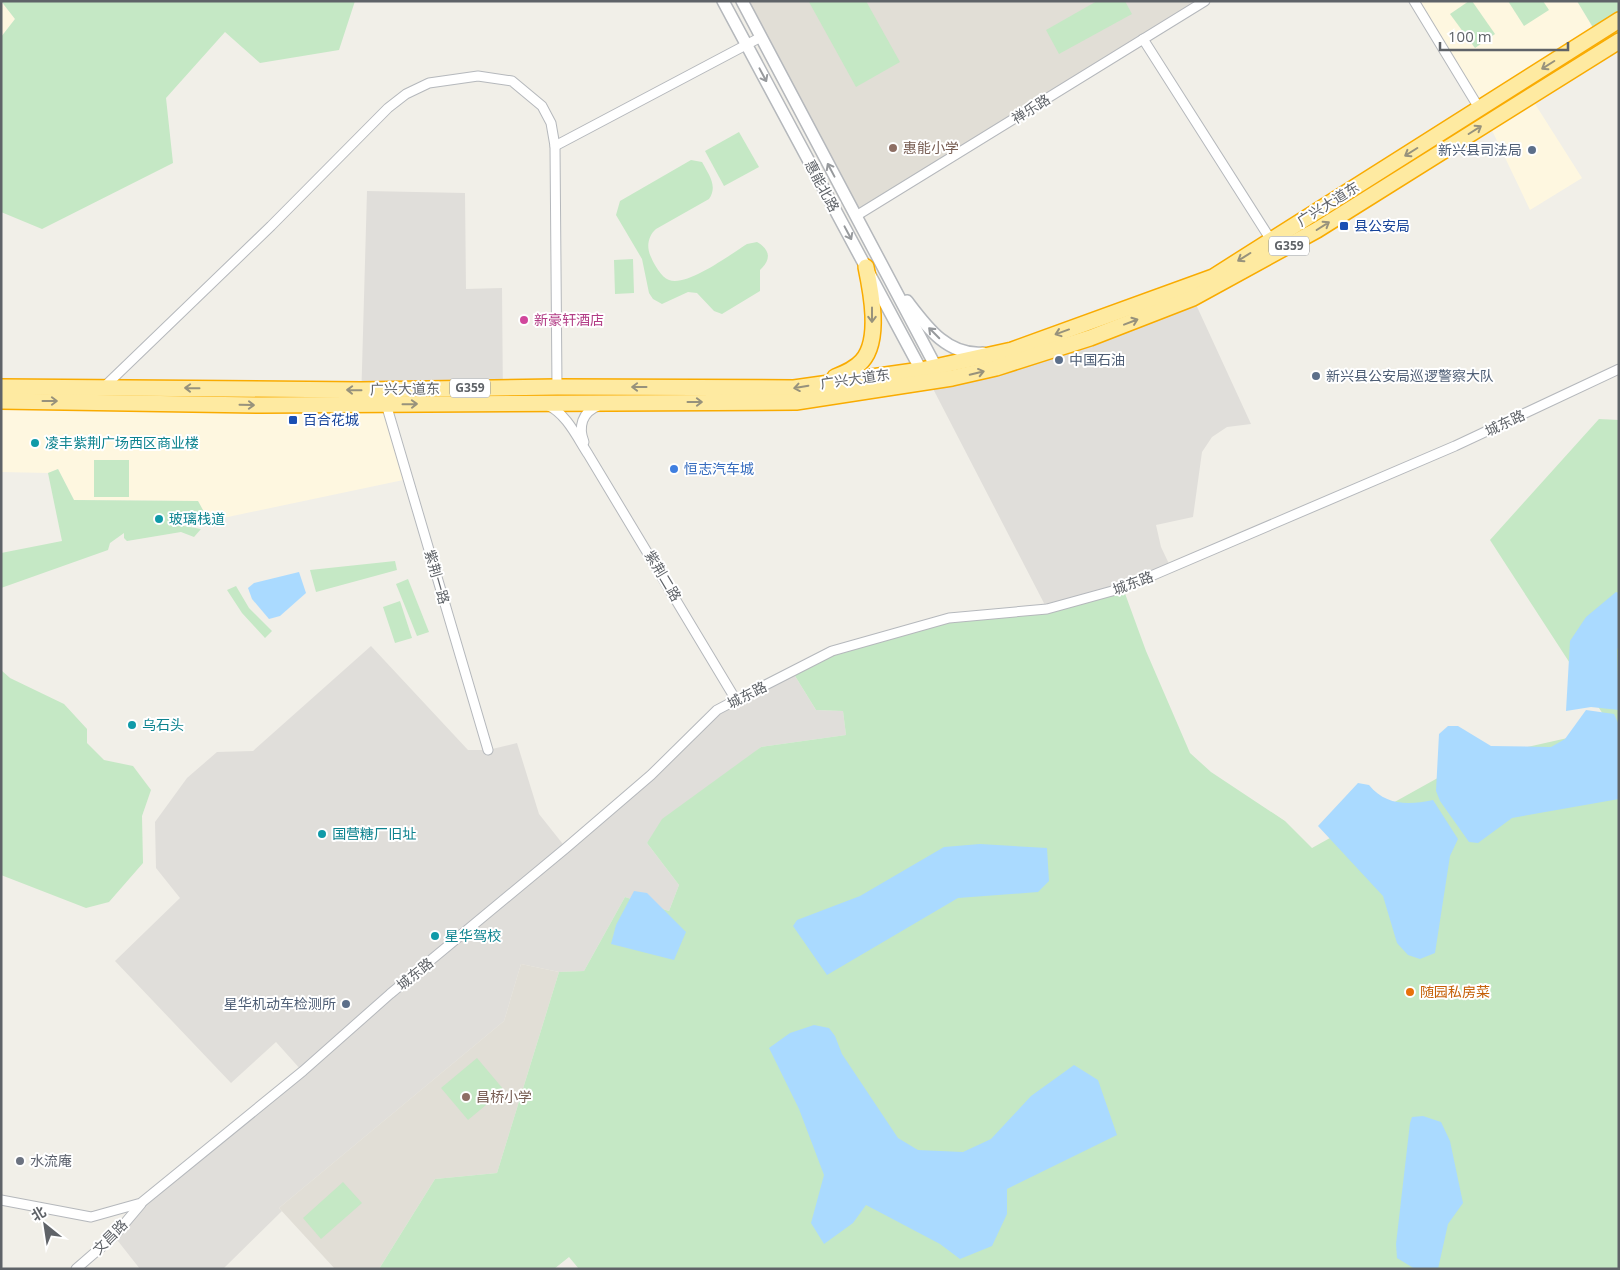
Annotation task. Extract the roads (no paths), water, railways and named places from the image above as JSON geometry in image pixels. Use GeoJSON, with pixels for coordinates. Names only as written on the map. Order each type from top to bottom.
{"type":"FeatureCollection","features":[{"type":"Feature","properties":{"kind":"highway","name":"广兴大道东"},"geometry":{"type":"LineString","coordinates":[[1,387],[362,390],[556,386],[794,388],[929,369],[1012,350],[1213,277],[1619,20]]}},
{"type":"Feature","properties":{"kind":"highway","name":"广兴大道东"},"geometry":{"type":"LineString","coordinates":[[1,401],[262,405],[796,402],[952,378],[996,368],[1090,338],[1193,298],[1317,230],[1619,41]]}},
{"type":"Feature","properties":{"kind":"highway"},"geometry":{"type":"LineString","coordinates":[[822,383],[851,370],[863,360],[869,346],[872,324],[872,296],[866,267]]}},
{"type":"Feature","properties":{"kind":"street","name":"惠能北路"},"geometry":{"type":"LineString","coordinates":[[723,1],[866,267],[929,369]]}},
{"type":"Feature","properties":{"kind":"street","name":"惠能北路"},"geometry":{"type":"LineString","coordinates":[[742,1],[884,270],[929,369]]}},
{"type":"Feature","properties":{"kind":"street","name":"禅乐路"},"geometry":{"type":"LineString","coordinates":[[856,216],[1205,1]]}},
{"type":"Feature","properties":{"kind":"street"},"geometry":{"type":"LineString","coordinates":[[1414,1],[1480,108]]}},
{"type":"Feature","properties":{"kind":"street"},"geometry":{"type":"LineString","coordinates":[[555,146],[761,37]]}},
{"type":"Feature","properties":{"kind":"street"},"geometry":{"type":"LineString","coordinates":[[1143,39],[1271,240]]}},
{"type":"Feature","properties":{"kind":"street"},"geometry":{"type":"LineString","coordinates":[[104,387],[271,226],[370,124],[406,94],[429,83],[478,76],[512,81],[542,106],[551,123],[555,146],[556,386]]}},
{"type":"Feature","properties":{"kind":"street"},"geometry":{"type":"LineString","coordinates":[[884,270],[924,323],[946,344],[960,350],[979,354],[1012,350]]}},
{"type":"Feature","properties":{"kind":"street","name":"城东路"},"geometry":{"type":"LineString","coordinates":[[1,1200],[92,1217],[141,1204],[297,1076],[390,994],[573,842],[651,775],[717,710],[736,700],[832,651],[949,618],[1047,609],[1123,588],[1455,446],[1619,370]]}},
{"type":"Feature","properties":{"kind":"street","name":"紫荆二路"},"geometry":{"type":"LineString","coordinates":[[542,402],[555,408],[588,454],[736,700]]}},
{"type":"Feature","properties":{"kind":"street","name":"紫荆二路"},"geometry":{"type":"LineString","coordinates":[[588,454],[581,434],[582,422],[592,408],[608,402]]}},
{"type":"Feature","properties":{"kind":"street","name":"紫荆一路"},"geometry":{"type":"LineString","coordinates":[[386,404],[488,750]]}},
{"type":"Feature","properties":{"kind":"street","name":"文昌路"},"geometry":{"type":"LineString","coordinates":[[76,1269],[114,1236],[141,1204]]}},
{"type":"Feature","properties":{"kind":"water"},"geometry":{"type":"Polygon","coordinates":[[[299,572],[306,593],[280,616],[269,619],[252,599],[248,588],[254,583],[299,572]]]}},
{"type":"Feature","properties":{"kind":"water"},"geometry":{"type":"Polygon","coordinates":[[[1616,592],[1619,593],[1619,645],[1617,650],[1619,710],[1591,707],[1566,711],[1570,641],[1586,617],[1616,592]]]}},
{"type":"Feature","properties":{"kind":"water"},"geometry":{"type":"Polygon","coordinates":[[[1586,710],[1614,714],[1619,725],[1619,799],[1512,818],[1478,843],[1469,842],[1440,801],[1436,791],[1439,734],[1448,726],[1458,726],[1491,746],[1551,747],[1565,739],[1586,710]]]}},
{"type":"Feature","properties":{"kind":"water"},"geometry":{"type":"Polygon","coordinates":[[[1358,783],[1369,785],[1383,797],[1398,802],[1415,803],[1433,800],[1458,839],[1450,856],[1435,953],[1420,959],[1408,955],[1397,943],[1383,896],[1318,826],[1358,783]]]}},
{"type":"Feature","properties":{"kind":"water"},"geometry":{"type":"Polygon","coordinates":[[[980,844],[1047,848],[1049,881],[1038,892],[958,898],[827,975],[793,926],[797,920],[860,896],[944,847],[980,844]]]}},
{"type":"Feature","properties":{"kind":"water"},"geometry":{"type":"Polygon","coordinates":[[[634,891],[647,893],[686,932],[674,960],[611,944],[616,925],[634,891]]]}},
{"type":"Feature","properties":{"kind":"water"},"geometry":{"type":"Polygon","coordinates":[[[814,1025],[829,1028],[835,1036],[842,1054],[898,1138],[918,1150],[963,1152],[991,1139],[1031,1096],[1074,1065],[1098,1080],[1117,1135],[1007,1189],[1007,1214],[992,1246],[960,1259],[940,1244],[866,1205],[853,1223],[824,1244],[811,1223],[824,1175],[799,1109],[769,1048],[790,1033],[814,1025]]]}},
{"type":"Feature","properties":{"kind":"water"},"geometry":{"type":"Polygon","coordinates":[[[1423,1116],[1441,1122],[1450,1141],[1463,1203],[1448,1224],[1438,1269],[1415,1269],[1397,1258],[1396,1244],[1410,1123],[1412,1117],[1423,1116]]]}},
{"type":"Feature","properties":{"kind":"place","name":"惠能小学"},"geometry":{"type":"Point","coordinates":[893,148]}},
{"type":"Feature","properties":{"kind":"place","name":"新兴县司法局"},"geometry":{"type":"Point","coordinates":[1532,150]}},
{"type":"Feature","properties":{"kind":"place","name":"县公安局"},"geometry":{"type":"Point","coordinates":[1344,226]}},
{"type":"Feature","properties":{"kind":"place","name":"新豪轩酒店"},"geometry":{"type":"Point","coordinates":[524,320]}},
{"type":"Feature","properties":{"kind":"place","name":"中国石油"},"geometry":{"type":"Point","coordinates":[1059,360]}},
{"type":"Feature","properties":{"kind":"place","name":"新兴县公安局巡逻警察大队"},"geometry":{"type":"Point","coordinates":[1316,376]}},
{"type":"Feature","properties":{"kind":"place","name":"百合花城"},"geometry":{"type":"Point","coordinates":[293,420]}},
{"type":"Feature","properties":{"kind":"place","name":"凌丰紫荆广场西区商业楼"},"geometry":{"type":"Point","coordinates":[35,443]}},
{"type":"Feature","properties":{"kind":"place","name":"恒志汽车城"},"geometry":{"type":"Point","coordinates":[674,469]}},
{"type":"Feature","properties":{"kind":"place","name":"玻璃栈道"},"geometry":{"type":"Point","coordinates":[159,519]}},
{"type":"Feature","properties":{"kind":"place","name":"乌石头"},"geometry":{"type":"Point","coordinates":[132,725]}},
{"type":"Feature","properties":{"kind":"place","name":"国营糖厂旧址"},"geometry":{"type":"Point","coordinates":[322,834]}},
{"type":"Feature","properties":{"kind":"place","name":"星华驾校"},"geometry":{"type":"Point","coordinates":[435,936]}},
{"type":"Feature","properties":{"kind":"place","name":"随园私房菜"},"geometry":{"type":"Point","coordinates":[1410,992]}},
{"type":"Feature","properties":{"kind":"place","name":"星华机动车检测所"},"geometry":{"type":"Point","coordinates":[346,1004]}},
{"type":"Feature","properties":{"kind":"place","name":"昌桥小学"},"geometry":{"type":"Point","coordinates":[466,1097]}},
{"type":"Feature","properties":{"kind":"place","name":"水流庵"},"geometry":{"type":"Point","coordinates":[20,1161]}}]}
